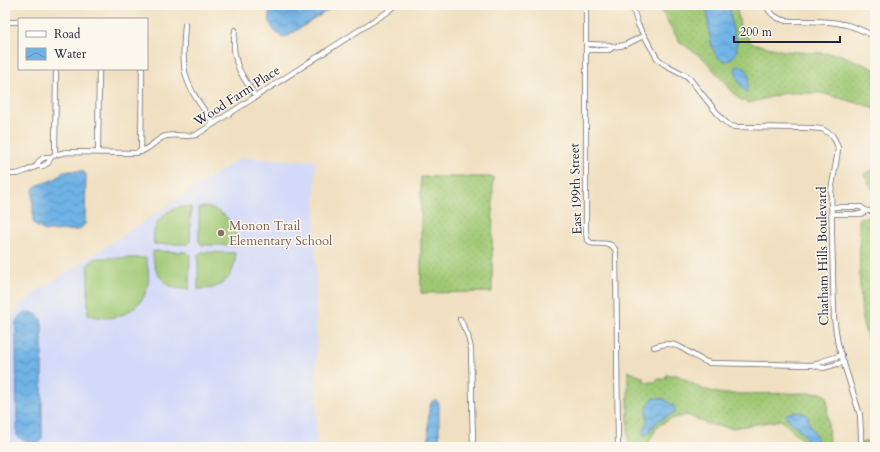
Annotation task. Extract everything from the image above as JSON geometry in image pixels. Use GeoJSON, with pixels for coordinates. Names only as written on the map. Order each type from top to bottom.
{"type":"FeatureCollection","features":[{"type":"Feature","properties":{"kind":"street","name":"Wood Farm Place"},"geometry":{"type":"LineString","coordinates":[[141,152],[164,137],[196,135],[396,5]]}},
{"type":"Feature","properties":{"kind":"street","name":"East 199th Street"},"geometry":{"type":"LineString","coordinates":[[586,5],[586,234],[591,243],[610,244],[615,247],[616,252],[618,447]]}},
{"type":"Feature","properties":{"kind":"street","name":"Chatham Hills Boulevard"},"geometry":{"type":"LineString","coordinates":[[632,5],[643,36],[657,58],[664,64],[689,78],[722,119],[730,126],[742,128],[816,128],[825,130],[832,135],[836,142],[838,151],[831,191],[834,318],[836,336],[860,415],[861,447]]}},
{"type":"Feature","properties":{"kind":"street"},"geometry":{"type":"LineString","coordinates":[[766,5],[773,15],[782,20],[838,22],[856,27],[875,37]]}},
{"type":"Feature","properties":{"kind":"street"},"geometry":{"type":"LineString","coordinates":[[5,22],[18,22]]}},
{"type":"Feature","properties":{"kind":"street"},"geometry":{"type":"LineString","coordinates":[[185,25],[184,61],[186,77],[193,92],[214,124]]}},
{"type":"Feature","properties":{"kind":"street"},"geometry":{"type":"LineString","coordinates":[[235,30],[234,52],[236,64],[256,97]]}},
{"type":"Feature","properties":{"kind":"street"},"geometry":{"type":"LineString","coordinates":[[586,47],[609,45],[613,47],[626,45],[643,36]]}},
{"type":"Feature","properties":{"kind":"street"},"geometry":{"type":"LineString","coordinates":[[5,174],[17,174],[37,166],[40,167],[50,161],[53,156],[56,70]]}},
{"type":"Feature","properties":{"kind":"street"},"geometry":{"type":"LineString","coordinates":[[98,152],[100,70]]}},
{"type":"Feature","properties":{"kind":"street"},"geometry":{"type":"LineString","coordinates":[[37,166],[38,162],[42,158],[61,153],[141,152],[142,70]]}},
{"type":"Feature","properties":{"kind":"street"},"geometry":{"type":"LineString","coordinates":[[832,207],[861,207],[866,211]]}},
{"type":"Feature","properties":{"kind":"street"},"geometry":{"type":"LineString","coordinates":[[832,214],[861,214],[866,211],[875,210]]}},
{"type":"Feature","properties":{"kind":"street"},"geometry":{"type":"LineString","coordinates":[[460,319],[468,336],[472,350],[473,447]]}},
{"type":"Feature","properties":{"kind":"street"},"geometry":{"type":"LineString","coordinates":[[654,347],[666,344],[676,345],[699,359],[710,363],[814,365],[823,368],[844,362]]}},
{"type":"Feature","properties":{"kind":"street"},"geometry":{"type":"LineString","coordinates":[[814,365],[842,355]]}},
{"type":"Feature","properties":{"kind":"shaded area","name":"Monon Trail Elementary School"},"geometry":{"type":"Polygon","coordinates":[[[240,158],[315,161],[317,447],[9,447],[9,324],[19,304],[240,158]]]}},
{"type":"Feature","properties":{"kind":"green space"},"geometry":{"type":"Polygon","coordinates":[[[660,5],[736,5],[740,25],[751,43],[784,51],[839,54],[875,69],[875,110],[869,106],[821,93],[785,93],[749,103],[739,99],[704,59],[679,41],[662,12],[660,5]]]}},
{"type":"Feature","properties":{"kind":"green space"},"geometry":{"type":"Polygon","coordinates":[[[875,169],[875,188],[872,189],[864,174],[875,169]]]}},
{"type":"Feature","properties":{"kind":"green space"},"geometry":{"type":"Polygon","coordinates":[[[421,177],[493,177],[492,292],[421,293],[421,177]]]}},
{"type":"Feature","properties":{"kind":"green space"},"geometry":{"type":"Polygon","coordinates":[[[180,207],[191,207],[190,241],[187,244],[154,244],[154,231],[159,220],[168,212],[180,207]]]}},
{"type":"Feature","properties":{"kind":"green space"},"geometry":{"type":"Polygon","coordinates":[[[206,207],[220,212],[229,220],[235,231],[236,245],[202,245],[199,241],[199,208],[206,207]]]}},
{"type":"Feature","properties":{"kind":"green space"},"geometry":{"type":"Polygon","coordinates":[[[875,216],[875,363],[862,320],[859,218],[875,216]]]}},
{"type":"Feature","properties":{"kind":"green space"},"geometry":{"type":"Polygon","coordinates":[[[153,251],[187,252],[190,255],[189,289],[174,287],[167,284],[162,279],[155,267],[153,251]]]}},
{"type":"Feature","properties":{"kind":"green space"},"geometry":{"type":"Polygon","coordinates":[[[202,252],[235,253],[233,269],[226,280],[220,285],[206,289],[198,289],[198,255],[202,252]]]}},
{"type":"Feature","properties":{"kind":"green space"},"geometry":{"type":"Polygon","coordinates":[[[96,258],[146,258],[149,278],[147,289],[141,301],[131,310],[119,316],[104,318],[88,315],[88,264],[96,258]]]}},
{"type":"Feature","properties":{"kind":"green space"},"geometry":{"type":"Polygon","coordinates":[[[628,371],[644,378],[644,382],[656,382],[657,379],[666,379],[666,375],[677,375],[702,389],[722,394],[822,393],[827,397],[829,447],[807,447],[807,445],[781,420],[732,428],[707,424],[687,415],[670,419],[658,426],[649,441],[650,447],[628,447],[628,371]]]}},
{"type":"Feature","properties":{"kind":"green space"},"geometry":{"type":"Polygon","coordinates":[[[867,441],[875,442],[875,447],[850,447],[867,441]]]}},
{"type":"Feature","properties":{"kind":"water"},"geometry":{"type":"Polygon","coordinates":[[[269,5],[336,5],[288,36],[282,37],[277,34],[270,23],[269,5]]]}},
{"type":"Feature","properties":{"kind":"water"},"geometry":{"type":"Polygon","coordinates":[[[706,5],[730,5],[732,26],[737,44],[736,53],[731,59],[724,61],[718,58],[714,53],[706,5]]]}},
{"type":"Feature","properties":{"kind":"water"},"geometry":{"type":"Polygon","coordinates":[[[740,65],[746,69],[749,74],[747,93],[740,85],[736,74],[736,67],[740,65]]]}},
{"type":"Feature","properties":{"kind":"water"},"geometry":{"type":"Polygon","coordinates":[[[63,171],[83,171],[86,174],[85,224],[77,230],[45,231],[36,226],[33,222],[33,190],[36,186],[57,178],[63,171]]]}},
{"type":"Feature","properties":{"kind":"water"},"geometry":{"type":"Polygon","coordinates":[[[26,312],[36,314],[42,323],[42,438],[39,443],[33,443],[17,436],[16,323],[20,316],[26,312]]]}},
{"type":"Feature","properties":{"kind":"water"},"geometry":{"type":"Polygon","coordinates":[[[655,398],[664,399],[674,406],[675,411],[674,413],[658,421],[647,434],[644,435],[643,431],[647,421],[648,406],[651,400],[655,398]]]}},
{"type":"Feature","properties":{"kind":"water"},"geometry":{"type":"Polygon","coordinates":[[[436,400],[439,403],[439,447],[429,447],[429,411],[432,401],[436,400]]]}},
{"type":"Feature","properties":{"kind":"water"},"geometry":{"type":"Polygon","coordinates":[[[794,412],[804,413],[808,417],[809,423],[817,437],[816,444],[813,445],[809,442],[802,432],[790,422],[786,414],[794,412]]]}},
{"type":"Feature","properties":{"kind":"place","name":"Monon Trail Elementary School"},"geometry":{"type":"Point","coordinates":[221,233]}}]}
